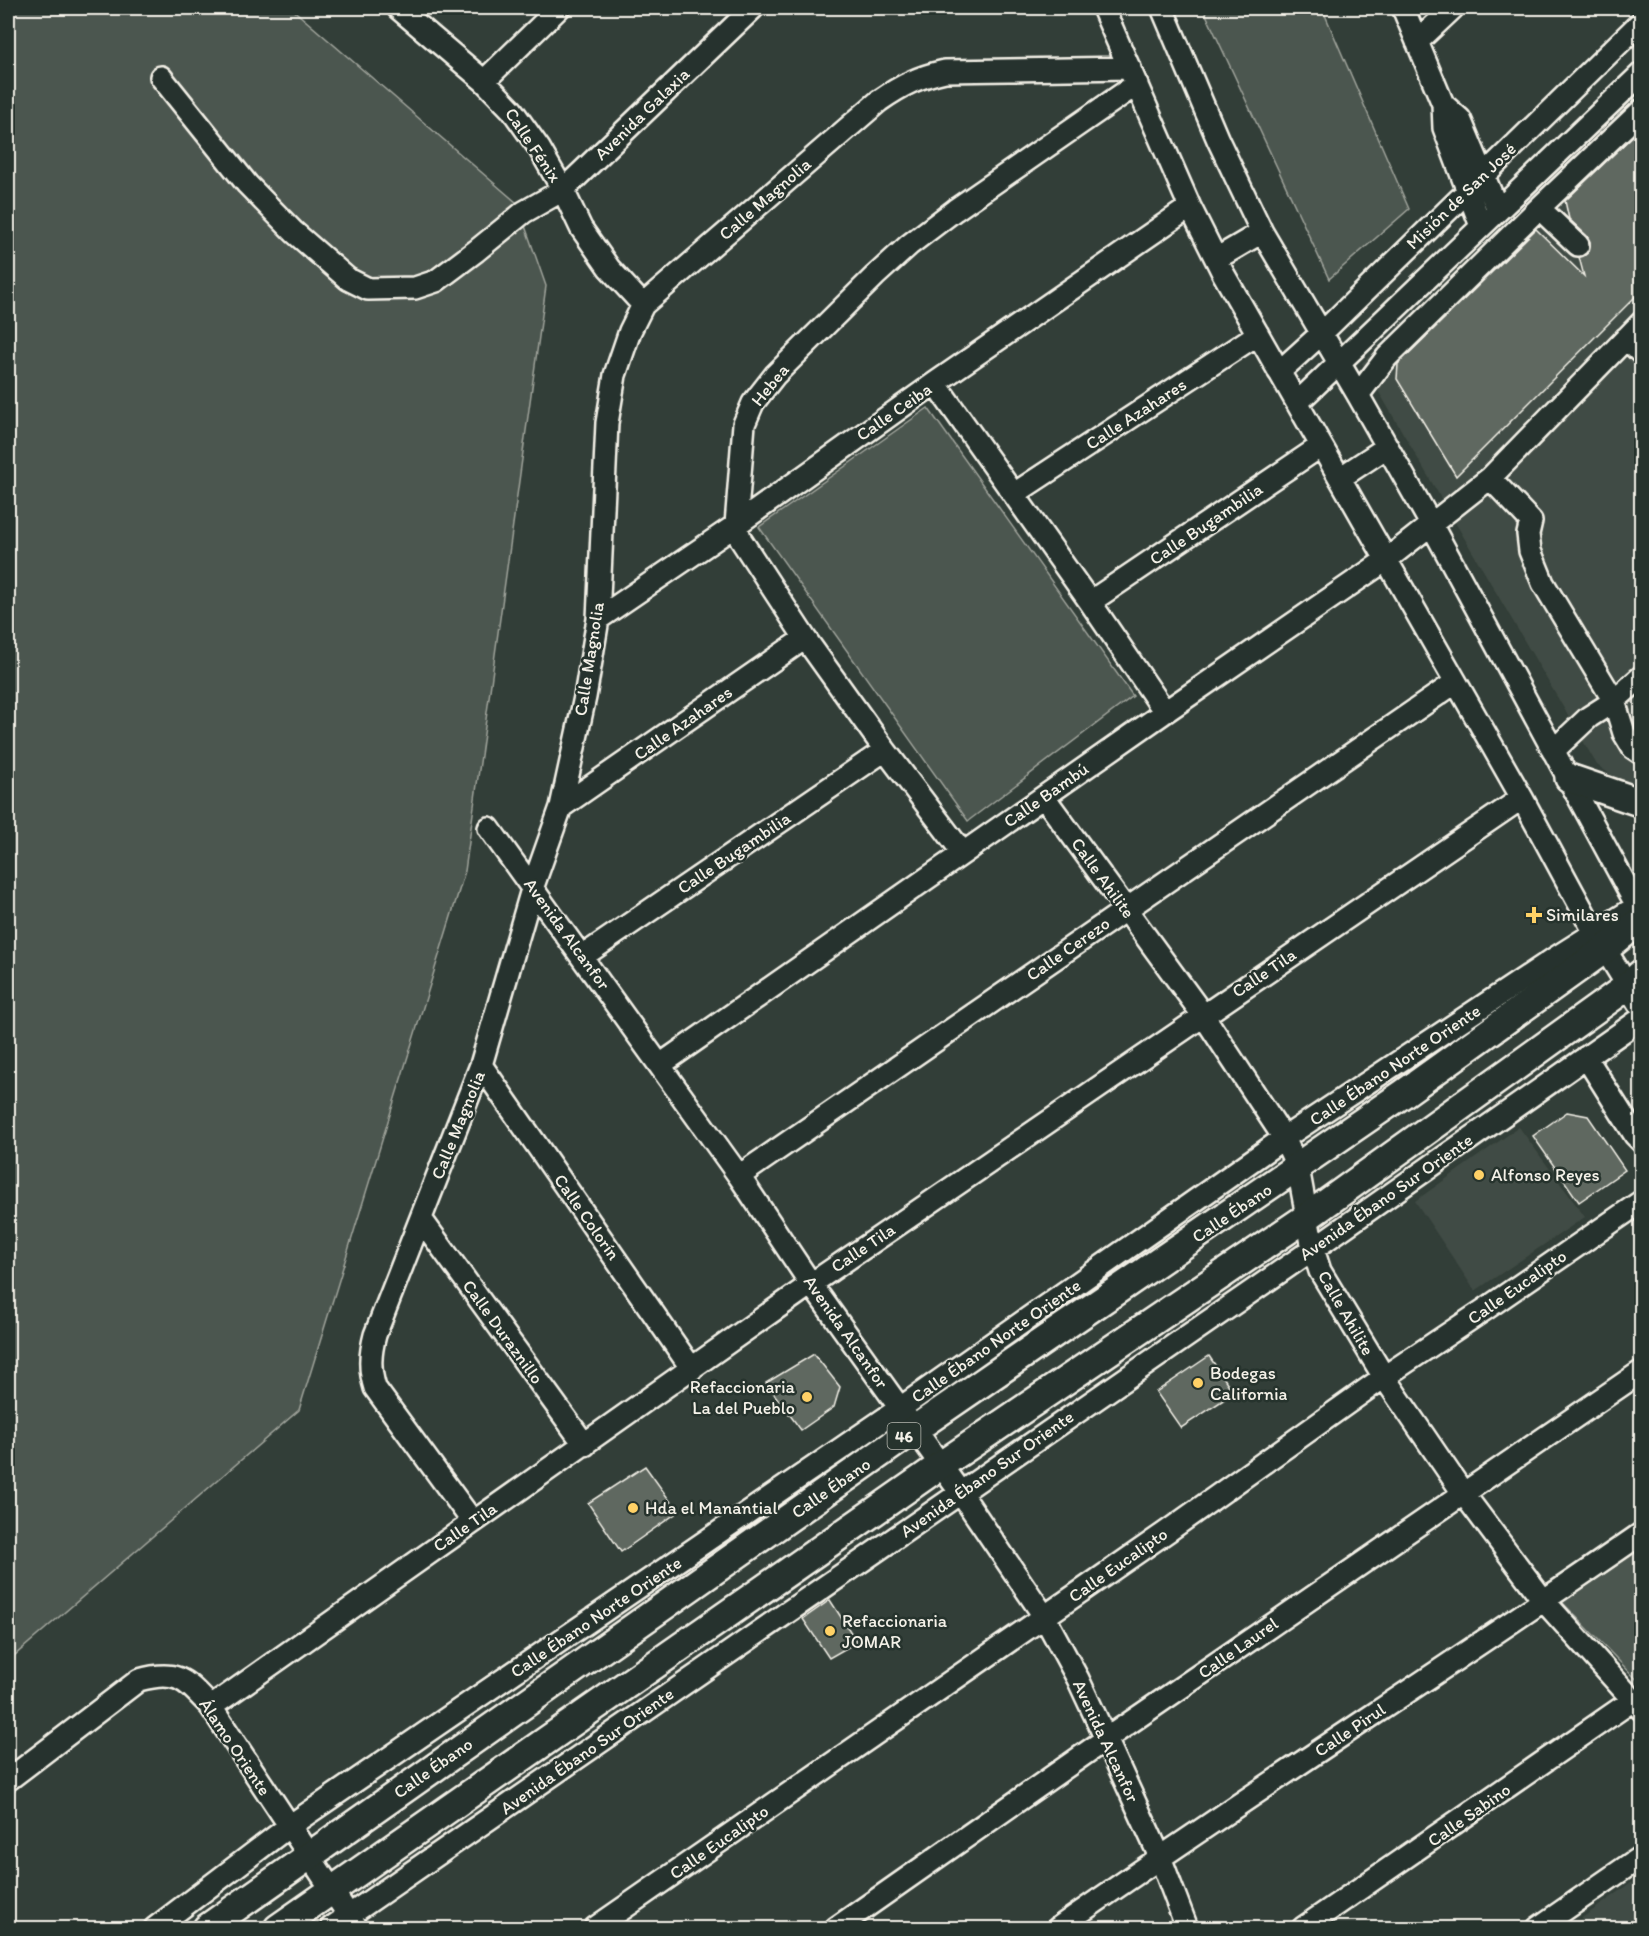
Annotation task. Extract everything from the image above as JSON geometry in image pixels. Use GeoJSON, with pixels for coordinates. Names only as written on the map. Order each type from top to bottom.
{"type":"FeatureCollection","features":[{"type":"Feature","properties":{"kind":"main road"},"geometry":{"type":"LineString","coordinates":[[1569,778],[1641,803]]}},
{"type":"Feature","properties":{"kind":"main road","name":"46"},"geometry":{"type":"LineString","coordinates":[[1600,941],[1640,914]]}},
{"type":"Feature","properties":{"kind":"main road","name":"Calle Ébano"},"geometry":{"type":"LineString","coordinates":[[207,1929],[907,1419],[1298,1168],[1600,941]]}},
{"type":"Feature","properties":{"kind":"main road","name":"46"},"geometry":{"type":"LineString","coordinates":[[278,1929],[941,1465],[1307,1217],[1635,980]]}},
{"type":"Feature","properties":{"kind":"street","name":"Calle Fénix"},"geometry":{"type":"LineString","coordinates":[[398,8],[484,81],[512,110],[539,148],[581,228],[609,268],[643,305]]}},
{"type":"Feature","properties":{"kind":"street"},"geometry":{"type":"LineString","coordinates":[[484,81],[559,8]]}},
{"type":"Feature","properties":{"kind":"street","name":"Avenida Galaxia"},"geometry":{"type":"LineString","coordinates":[[161,77],[248,184],[294,232],[348,279],[368,289],[416,288],[436,281],[524,212],[563,190],[753,8]]}},
{"type":"Feature","properties":{"kind":"street"},"geometry":{"type":"LineString","coordinates":[[1103,8],[1190,207],[1216,259],[1522,798],[1600,941],[1635,980],[1641,1009]]}},
{"type":"Feature","properties":{"kind":"street"},"geometry":{"type":"LineString","coordinates":[[1162,8],[1218,140],[1262,232],[1431,524],[1640,914]]}},
{"type":"Feature","properties":{"kind":"street"},"geometry":{"type":"LineString","coordinates":[[1403,8],[1443,104],[1444,128],[1481,226]]}},
{"type":"Feature","properties":{"kind":"street"},"geometry":{"type":"LineString","coordinates":[[1417,42],[1453,8]]}},
{"type":"Feature","properties":{"kind":"street","name":"Misión de San José"},"geometry":{"type":"LineString","coordinates":[[1279,372],[1322,333],[1641,21]]}},
{"type":"Feature","properties":{"kind":"street","name":"Calle Magnolia"},"geometry":{"type":"LineString","coordinates":[[473,1522],[375,1388],[370,1372],[371,1350],[482,1065],[532,886],[561,807],[585,697],[598,619],[607,423],[615,375],[630,332],[643,305],[879,101],[905,84],[945,71],[1133,76]]}},
{"type":"Feature","properties":{"kind":"street","name":"Misión de San José"},"geometry":{"type":"LineString","coordinates":[[1297,403],[1641,73]]}},
{"type":"Feature","properties":{"kind":"street","name":"Hebea"},"geometry":{"type":"LineString","coordinates":[[963,854],[805,638],[741,540],[736,525],[744,424],[753,403],[775,375],[909,245],[1133,76]]}},
{"type":"Feature","properties":{"kind":"street"},"geometry":{"type":"LineString","coordinates":[[1443,104],[1460,119],[1498,210]]}},
{"type":"Feature","properties":{"kind":"street"},"geometry":{"type":"LineString","coordinates":[[1358,395],[1387,357],[1641,110]]}},
{"type":"Feature","properties":{"kind":"street","name":"Calle Ceiba"},"geometry":{"type":"LineString","coordinates":[[598,619],[1190,207]]}},
{"type":"Feature","properties":{"kind":"street"},"geometry":{"type":"LineString","coordinates":[[1539,207],[1578,245]]}},
{"type":"Feature","properties":{"kind":"street"},"geometry":{"type":"LineString","coordinates":[[1216,259],[1262,232]]}},
{"type":"Feature","properties":{"kind":"street"},"geometry":{"type":"LineString","coordinates":[[1636,331],[1641,354]]}},
{"type":"Feature","properties":{"kind":"street","name":"Calle Bambú"},"geometry":{"type":"LineString","coordinates":[[660,1065],[1386,560],[1490,478],[1636,331]]}},
{"type":"Feature","properties":{"kind":"street","name":"Calle Azahares"},"geometry":{"type":"LineString","coordinates":[[1014,494],[1258,334]]}},
{"type":"Feature","properties":{"kind":"street"},"geometry":{"type":"LineString","coordinates":[[935,383],[1165,712]]}},
{"type":"Feature","properties":{"kind":"street","name":"Calle Bugambilia"},"geometry":{"type":"LineString","coordinates":[[1090,602],[1322,446]]}},
{"type":"Feature","properties":{"kind":"street"},"geometry":{"type":"LineString","coordinates":[[1340,478],[1387,447]]}},
{"type":"Feature","properties":{"kind":"street"},"geometry":{"type":"LineString","coordinates":[[1490,478],[1531,521],[1528,534],[1530,551],[1544,583],[1614,701],[1624,733],[1633,748],[1641,754]]}},
{"type":"Feature","properties":{"kind":"street","name":"Calle Azahares"},"geometry":{"type":"LineString","coordinates":[[561,807],[805,638]]}},
{"type":"Feature","properties":{"kind":"street"},"geometry":{"type":"LineString","coordinates":[[1553,751],[1589,717],[1614,701],[1641,676]]}},
{"type":"Feature","properties":{"kind":"street","name":"Calle Cerezo"},"geometry":{"type":"LineString","coordinates":[[740,1176],[1456,682]]}},
{"type":"Feature","properties":{"kind":"street","name":"Calle Bugambilia"},"geometry":{"type":"LineString","coordinates":[[583,956],[885,750]]}},
{"type":"Feature","properties":{"kind":"street","name":"Calle Ahilite"},"geometry":{"type":"LineString","coordinates":[[1044,797],[1203,1015],[1284,1138],[1298,1168],[1313,1249],[1320,1271],[1384,1377],[1463,1493],[1544,1601],[1637,1705]]}},
{"type":"Feature","properties":{"kind":"street","name":"Calle Tila"},"geometry":{"type":"LineString","coordinates":[[210,1707],[811,1284],[1522,798]]}},
{"type":"Feature","properties":{"kind":"street","name":"Avenida Alcanfor"},"geometry":{"type":"LineString","coordinates":[[489,828],[740,1176],[811,1284],[960,1492],[1044,1616],[1078,1679],[1160,1857],[1187,1929]]}},
{"type":"Feature","properties":{"kind":"street","name":"Calle Ébano Norte Oriente"},"geometry":{"type":"LineString","coordinates":[[155,1929],[288,1827],[907,1419],[1284,1138],[1600,941]]}},
{"type":"Feature","properties":{"kind":"street","name":"Avenida Ébano Sur Oriente"},"geometry":{"type":"LineString","coordinates":[[331,1929],[353,1922],[960,1492],[1313,1249],[1641,1018]]}},
{"type":"Feature","properties":{"kind":"street"},"geometry":{"type":"LineString","coordinates":[[1586,1057],[1641,1142]]}},
{"type":"Feature","properties":{"kind":"street","name":"Calle Colorín"},"geometry":{"type":"LineString","coordinates":[[482,1065],[692,1369]]}},
{"type":"Feature","properties":{"kind":"street","name":"Calle Eucalipto"},"geometry":{"type":"LineString","coordinates":[[595,1929],[1168,1531],[1384,1377],[1641,1201]]}},
{"type":"Feature","properties":{"kind":"street","name":"Calle Duraznillo"},"geometry":{"type":"LineString","coordinates":[[421,1219],[585,1445]]}},
{"type":"Feature","properties":{"kind":"street","name":"Calle Laurel"},"geometry":{"type":"LineString","coordinates":[[836,1929],[1106,1739],[1641,1371]]}},
{"type":"Feature","properties":{"kind":"street","name":"Calle Pirul"},"geometry":{"type":"LineString","coordinates":[[1059,1929],[1160,1857],[1544,1601],[1641,1533]]}},
{"type":"Feature","properties":{"kind":"street","name":"Álamo Oriente"},"geometry":{"type":"LineString","coordinates":[[8,1780],[139,1680],[158,1675],[175,1676],[188,1683],[210,1707],[353,1922]]}},
{"type":"Feature","properties":{"kind":"street","name":"Calle Sabino"},"geometry":{"type":"LineString","coordinates":[[1303,1929],[1637,1705]]}},
{"type":"Feature","properties":{"kind":"street"},"geometry":{"type":"LineString","coordinates":[[1538,1929],[1641,1856]]}},
{"type":"Feature","properties":{"kind":"shaded area"},"geometry":{"type":"Polygon","coordinates":[[[8,8],[291,8],[517,203],[546,286],[465,871],[299,1410],[8,1661],[8,8]]]}},
{"type":"Feature","properties":{"kind":"shaded area"},"geometry":{"type":"Polygon","coordinates":[[[1203,8],[1322,8],[1409,209],[1329,279],[1203,8]]]}},
{"type":"Feature","properties":{"kind":"shaded area"},"geometry":{"type":"Polygon","coordinates":[[[1641,92],[1641,789],[1624,784],[1597,765],[1362,363],[1641,92]]]}},
{"type":"Feature","properties":{"kind":"shaded area"},"geometry":{"type":"Polygon","coordinates":[[[928,408],[1133,696],[968,821],[759,527],[928,408]]]}},
{"type":"Feature","properties":{"kind":"shaded area"},"geometry":{"type":"Polygon","coordinates":[[[1519,1127],[1585,1217],[1475,1291],[1415,1201],[1519,1127]]]}},
{"type":"Feature","properties":{"kind":"shaded area"},"geometry":{"type":"Polygon","coordinates":[[[1641,1549],[1641,1684],[1562,1602],[1641,1549]]]}},
{"type":"Feature","properties":{"kind":"shaded area"},"geometry":{"type":"Polygon","coordinates":[[[1641,1876],[1641,1928],[1568,1928],[1641,1876]]]}},
{"type":"Feature","properties":{"kind":"building"},"geometry":{"type":"Polygon","coordinates":[[[1641,128],[1641,291],[1456,476],[1397,379],[1398,364],[1536,229],[1584,276],[1579,257],[1588,253],[1590,242],[1587,236],[1569,219],[1565,201],[1641,128]]]}},
{"type":"Feature","properties":{"kind":"building"},"geometry":{"type":"Polygon","coordinates":[[[1567,1112],[1588,1116],[1625,1170],[1579,1202],[1533,1136],[1567,1112]]]}},
{"type":"Feature","properties":{"kind":"building","name":"Refaccionaria La del Pueblo"},"geometry":{"type":"Polygon","coordinates":[[[814,1354],[840,1387],[834,1407],[801,1430],[766,1383],[814,1354]]]}},
{"type":"Feature","properties":{"kind":"building","name":"Bodegas California"},"geometry":{"type":"Polygon","coordinates":[[[1209,1356],[1234,1393],[1181,1428],[1156,1392],[1209,1356]]]}},
{"type":"Feature","properties":{"kind":"building","name":"Hda el Manantial"},"geometry":{"type":"Polygon","coordinates":[[[645,1466],[678,1512],[621,1552],[588,1503],[645,1466]]]}},
{"type":"Feature","properties":{"kind":"building","name":"Refaccionaria JOMAR"},"geometry":{"type":"Polygon","coordinates":[[[830,1600],[857,1642],[829,1658],[803,1619],[830,1600]]]}},
{"type":"Feature","properties":{"kind":"place","name":"Similares"},"geometry":{"type":"Point","coordinates":[1534,915]}},
{"type":"Feature","properties":{"kind":"place","name":"Alfonso Reyes"},"geometry":{"type":"Point","coordinates":[1479,1175]}},
{"type":"Feature","properties":{"kind":"place","name":"Bodegas California"},"geometry":{"type":"Point","coordinates":[1198,1383]}},
{"type":"Feature","properties":{"kind":"place","name":"Refaccionaria La del Pueblo"},"geometry":{"type":"Point","coordinates":[807,1397]}},
{"type":"Feature","properties":{"kind":"place","name":"Hda el Manantial"},"geometry":{"type":"Point","coordinates":[633,1508]}},
{"type":"Feature","properties":{"kind":"place","name":"Refaccionaria JOMAR"},"geometry":{"type":"Point","coordinates":[830,1631]}}]}
